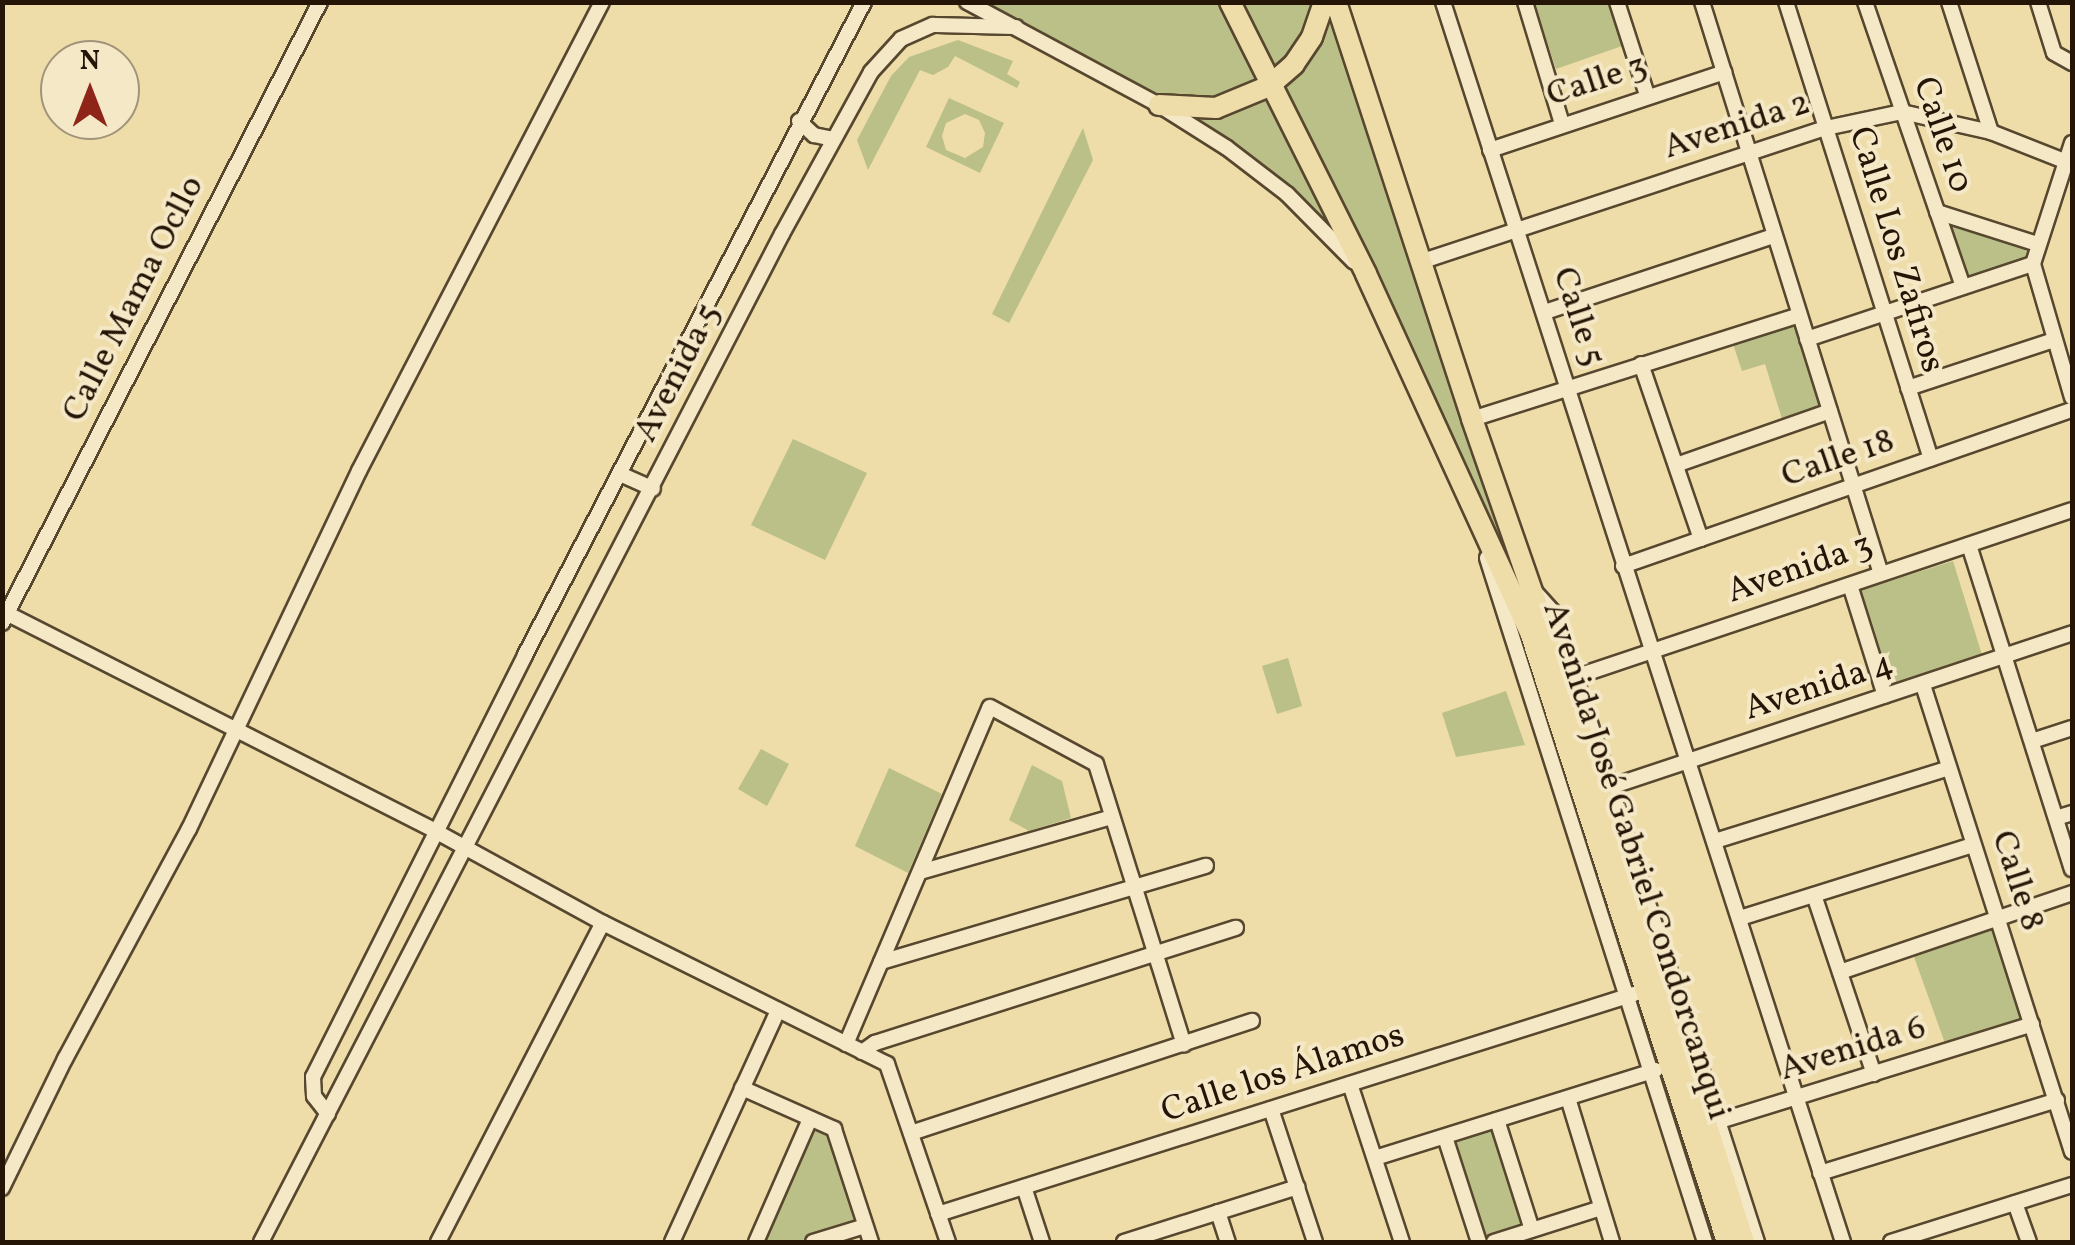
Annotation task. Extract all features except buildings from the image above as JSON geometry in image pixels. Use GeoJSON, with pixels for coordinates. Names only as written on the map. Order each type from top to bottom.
{"type":"FeatureCollection","features":[{"type":"Feature","properties":{"kind":"highway","name":"Avenida José Gabriel Condorcanqui"},"geometry":{"type":"LineString","coordinates":[[1230,2],[1366,274],[1531,635],[1563,681]]}},
{"type":"Feature","properties":{"kind":"highway"},"geometry":{"type":"LineString","coordinates":[[1159,106],[1216,108],[1270,86],[1294,64],[1312,37],[1324,2]]}},
{"type":"Feature","properties":{"kind":"highway","name":"Avenida José Gabriel Condorcanqui"},"geometry":{"type":"LineString","coordinates":[[1336,2],[1472,419],[1563,681],[1744,1242]]}},
{"type":"Feature","properties":{"kind":"highway","name":"Avenida José Gabriel Condorcanqui"},"geometry":{"type":"LineString","coordinates":[[1598,790],[1636,994],[1660,1069],[1706,1125],[1726,1242]]}},
{"type":"Feature","properties":{"kind":"street","name":"Calle Mama Ocllo"},"geometry":{"type":"LineString","coordinates":[[4,616],[320,2]]}},
{"type":"Feature","properties":{"kind":"street"},"geometry":{"type":"LineString","coordinates":[[2,1188],[64,1059],[189,829],[359,471],[602,2]]}},
{"type":"Feature","properties":{"kind":"street"},"geometry":{"type":"LineString","coordinates":[[967,2],[1159,106],[1227,148],[1287,194],[1366,274]]}},
{"type":"Feature","properties":{"kind":"street","name":"Calle 5"},"geometry":{"type":"LineString","coordinates":[[1442,2],[1519,229],[1650,652],[1689,761],[1843,1242]]}},
{"type":"Feature","properties":{"kind":"street"},"geometry":{"type":"LineString","coordinates":[[1525,2],[1562,124]]}},
{"type":"Feature","properties":{"kind":"street"},"geometry":{"type":"LineString","coordinates":[[1617,2],[1647,95]]}},
{"type":"Feature","properties":{"kind":"street"},"geometry":{"type":"LineString","coordinates":[[1702,2],[1881,574]]}},
{"type":"Feature","properties":{"kind":"street","name":"Calle Los Zafiros"},"geometry":{"type":"LineString","coordinates":[[1786,2],[1931,459]]}},
{"type":"Feature","properties":{"kind":"street","name":"Calle 10"},"geometry":{"type":"LineString","coordinates":[[1865,2],[1962,287]]}},
{"type":"Feature","properties":{"kind":"street"},"geometry":{"type":"LineString","coordinates":[[1949,2],[1991,132]]}},
{"type":"Feature","properties":{"kind":"street"},"geometry":{"type":"LineString","coordinates":[[2038,2],[2054,53],[2072,63]]}},
{"type":"Feature","properties":{"kind":"street","name":"Avenida 5"},"geometry":{"type":"LineString","coordinates":[[328,1114],[314,1096],[314,1078],[434,831],[860,7]]}},
{"type":"Feature","properties":{"kind":"street","name":"Avenida 5"},"geometry":{"type":"LineString","coordinates":[[261,1242],[833,138],[871,72],[901,39],[933,25],[955,22],[1016,28]]}},
{"type":"Feature","properties":{"kind":"street","name":"Calle 3"},"geometry":{"type":"LineString","coordinates":[[1490,150],[1724,72]]}},
{"type":"Feature","properties":{"kind":"street","name":"Avenida 2"},"geometry":{"type":"LineString","coordinates":[[1423,261],[1826,128],[1902,112],[1991,132],[2069,163]]}},
{"type":"Feature","properties":{"kind":"street"},"geometry":{"type":"LineString","coordinates":[[800,120],[814,136],[833,138]]}},
{"type":"Feature","properties":{"kind":"street"},"geometry":{"type":"LineString","coordinates":[[2072,143],[2069,163],[2033,264],[2072,397]]}},
{"type":"Feature","properties":{"kind":"street"},"geometry":{"type":"LineString","coordinates":[[1936,212],[2038,244]]}},
{"type":"Feature","properties":{"kind":"street"},"geometry":{"type":"LineString","coordinates":[[1545,312],[1774,236]]}},
{"type":"Feature","properties":{"kind":"street"},"geometry":{"type":"LineString","coordinates":[[1807,339],[2033,264]]}},
{"type":"Feature","properties":{"kind":"street"},"geometry":{"type":"LineString","coordinates":[[1472,419],[1799,315]]}},
{"type":"Feature","properties":{"kind":"street"},"geometry":{"type":"LineString","coordinates":[[1908,388],[2054,340]]}},
{"type":"Feature","properties":{"kind":"street"},"geometry":{"type":"LineString","coordinates":[[1641,364],[1701,539]]}},
{"type":"Feature","properties":{"kind":"street","name":"Calle 18"},"geometry":{"type":"LineString","coordinates":[[1623,566],[2072,410]]}},
{"type":"Feature","properties":{"kind":"street"},"geometry":{"type":"LineString","coordinates":[[1676,465],[1830,411]]}},
{"type":"Feature","properties":{"kind":"street"},"geometry":{"type":"LineString","coordinates":[[620,474],[653,489]]}},
{"type":"Feature","properties":{"kind":"street","name":"Avenida José Gabriel Condorcanqui"},"geometry":{"type":"LineString","coordinates":[[1473,504],[1636,994]]}},
{"type":"Feature","properties":{"kind":"street","name":"Avenida 3"},"geometry":{"type":"LineString","coordinates":[[1563,681],[2072,510]]}},
{"type":"Feature","properties":{"kind":"street"},"geometry":{"type":"LineString","coordinates":[[1969,545],[2072,869]]}},
{"type":"Feature","properties":{"kind":"street"},"geometry":{"type":"LineString","coordinates":[[1850,584],[1885,696]]}},
{"type":"Feature","properties":{"kind":"street"},"geometry":{"type":"LineString","coordinates":[[4,616],[236,728],[603,923],[888,1064],[948,1242]]}},
{"type":"Feature","properties":{"kind":"street","name":"Avenida 4"},"geometry":{"type":"LineString","coordinates":[[1598,790],[2006,658],[2072,632]]}},
{"type":"Feature","properties":{"kind":"street","name":"Avenida José Gabriel Condorcanqui"},"geometry":{"type":"LineString","coordinates":[[1563,681],[1598,790]]}},
{"type":"Feature","properties":{"kind":"street","name":"Calle 8"},"geometry":{"type":"LineString","coordinates":[[1922,685],[2072,1152]]}},
{"type":"Feature","properties":{"kind":"street"},"geometry":{"type":"LineString","coordinates":[[846,1044],[990,707],[1096,764],[1184,1044]]}},
{"type":"Feature","properties":{"kind":"street"},"geometry":{"type":"LineString","coordinates":[[2032,741],[2072,728]]}},
{"type":"Feature","properties":{"kind":"street"},"geometry":{"type":"LineString","coordinates":[[1715,841],[1949,768]]}},
{"type":"Feature","properties":{"kind":"street"},"geometry":{"type":"LineString","coordinates":[[2056,818],[2072,813]]}},
{"type":"Feature","properties":{"kind":"street"},"geometry":{"type":"LineString","coordinates":[[920,872],[1112,817]]}},
{"type":"Feature","properties":{"kind":"street"},"geometry":{"type":"LineString","coordinates":[[1740,918],[1973,845]]}},
{"type":"Feature","properties":{"kind":"street"},"geometry":{"type":"LineString","coordinates":[[881,962],[1206,866]]}},
{"type":"Feature","properties":{"kind":"street"},"geometry":{"type":"LineString","coordinates":[[1840,972],[2072,893]]}},
{"type":"Feature","properties":{"kind":"street"},"geometry":{"type":"LineString","coordinates":[[1814,895],[1874,1074]]}},
{"type":"Feature","properties":{"kind":"street"},"geometry":{"type":"LineString","coordinates":[[438,1242],[603,923]]}},
{"type":"Feature","properties":{"kind":"street"},"geometry":{"type":"LineString","coordinates":[[862,1052],[875,1043],[1236,928]]}},
{"type":"Feature","properties":{"kind":"street","name":"Calle los Álamos"},"geometry":{"type":"LineString","coordinates":[[938,1214],[1636,994]]}},
{"type":"Feature","properties":{"kind":"street"},"geometry":{"type":"LineString","coordinates":[[672,1242],[778,1010]]}},
{"type":"Feature","properties":{"kind":"street"},"geometry":{"type":"LineString","coordinates":[[911,1133],[1252,1021]]}},
{"type":"Feature","properties":{"kind":"street","name":"Avenida 6"},"geometry":{"type":"LineString","coordinates":[[1706,1125],[2032,1024]]}},
{"type":"Feature","properties":{"kind":"street"},"geometry":{"type":"LineString","coordinates":[[1375,1158],[1660,1069]]}},
{"type":"Feature","properties":{"kind":"street","name":"Avenida José Gabriel Condorcanqui"},"geometry":{"type":"LineString","coordinates":[[1660,1069],[1705,1242]]}},
{"type":"Feature","properties":{"kind":"street"},"geometry":{"type":"LineString","coordinates":[[1350,1084],[1402,1242]]}},
{"type":"Feature","properties":{"kind":"street"},"geometry":{"type":"LineString","coordinates":[[742,1088],[834,1129],[871,1242]]}},
{"type":"Feature","properties":{"kind":"street"},"geometry":{"type":"LineString","coordinates":[[1568,1098],[1612,1242]]}},
{"type":"Feature","properties":{"kind":"street"},"geometry":{"type":"LineString","coordinates":[[1820,1172],[2057,1100]]}},
{"type":"Feature","properties":{"kind":"street"},"geometry":{"type":"LineString","coordinates":[[1272,1109],[1314,1242]]}},
{"type":"Feature","properties":{"kind":"street"},"geometry":{"type":"LineString","coordinates":[[756,1242],[810,1119]]}},
{"type":"Feature","properties":{"kind":"street"},"geometry":{"type":"LineString","coordinates":[[1496,1120],[1532,1230]]}},
{"type":"Feature","properties":{"kind":"street","name":"Avenida José Gabriel Condorcanqui"},"geometry":{"type":"LineString","coordinates":[[1706,1125],[1757,1242]]}},
{"type":"Feature","properties":{"kind":"street"},"geometry":{"type":"LineString","coordinates":[[1445,1136],[1479,1242]]}},
{"type":"Feature","properties":{"kind":"street"},"geometry":{"type":"LineString","coordinates":[[1891,1242],[2072,1186]]}},
{"type":"Feature","properties":{"kind":"street"},"geometry":{"type":"LineString","coordinates":[[1024,1187],[1042,1242]]}},
{"type":"Feature","properties":{"kind":"street"},"geometry":{"type":"LineString","coordinates":[[1124,1242],[1296,1187]]}},
{"type":"Feature","properties":{"kind":"street"},"geometry":{"type":"LineString","coordinates":[[2015,1203],[2028,1242]]}},
{"type":"Feature","properties":{"kind":"street"},"geometry":{"type":"LineString","coordinates":[[1494,1242],[1602,1208]]}},
{"type":"Feature","properties":{"kind":"street"},"geometry":{"type":"LineString","coordinates":[[1218,1212],[1228,1242]]}},
{"type":"Feature","properties":{"kind":"street"},"geometry":{"type":"LineString","coordinates":[[813,1242],[866,1226]]}},
{"type":"Feature","properties":{"kind":"green space"},"geometry":{"type":"Polygon","coordinates":[[[985,3],[1222,3],[1256,81],[1205,99],[1158,94],[985,3]]]}},
{"type":"Feature","properties":{"kind":"green space"},"geometry":{"type":"Polygon","coordinates":[[[1240,3],[1315,3],[1292,53],[1271,76],[1240,3]]]}},
{"type":"Feature","properties":{"kind":"green space"},"geometry":{"type":"Polygon","coordinates":[[[1330,3],[1529,616],[1278,88],[1330,3]]]}},
{"type":"Feature","properties":{"kind":"green space"},"geometry":{"type":"Polygon","coordinates":[[[1534,3],[1608,3],[1622,46],[1556,69],[1534,3]]]}},
{"type":"Feature","properties":{"kind":"green space"},"geometry":{"type":"Polygon","coordinates":[[[958,40],[1013,61],[1007,74],[1020,82],[1017,88],[955,56],[948,67],[933,75],[920,70],[868,170],[857,140],[891,76],[909,57],[958,40]]]}},
{"type":"Feature","properties":{"kind":"green space"},"geometry":{"type":"Polygon","coordinates":[[[1265,96],[1341,242],[1289,185],[1188,116],[1227,116],[1265,96]]]}},
{"type":"Feature","properties":{"kind":"green space"},"geometry":{"type":"Polygon","coordinates":[[[949,98],[1004,123],[980,173],[926,147],[949,98]],[[965,114],[946,123],[942,136],[946,150],[965,158],[983,147],[985,133],[979,120],[965,114]]]}},
{"type":"Feature","properties":{"kind":"green space"},"geometry":{"type":"Polygon","coordinates":[[[1083,128],[1093,160],[1009,323],[992,314],[1083,128]]]}},
{"type":"Feature","properties":{"kind":"green space"},"geometry":{"type":"Polygon","coordinates":[[[1937,212],[2037,244],[2033,264],[1963,287],[1937,212]]]}},
{"type":"Feature","properties":{"kind":"green space"},"geometry":{"type":"Polygon","coordinates":[[[1797,321],[1824,407],[1782,419],[1765,364],[1742,371],[1732,341],[1797,321]]]}},
{"type":"Feature","properties":{"kind":"green space"},"geometry":{"type":"Polygon","coordinates":[[[793,439],[867,473],[825,560],[751,525],[793,439]]]}},
{"type":"Feature","properties":{"kind":"green space"},"geometry":{"type":"Polygon","coordinates":[[[1953,561],[1982,655],[1886,686],[1856,592],[1953,561]]]}},
{"type":"Feature","properties":{"kind":"green space"},"geometry":{"type":"Polygon","coordinates":[[[1288,658],[1302,706],[1277,714],[1262,666],[1288,658]]]}},
{"type":"Feature","properties":{"kind":"green space"},"geometry":{"type":"Polygon","coordinates":[[[1506,691],[1525,745],[1456,757],[1442,713],[1506,691]]]}},
{"type":"Feature","properties":{"kind":"green space"},"geometry":{"type":"Polygon","coordinates":[[[761,749],[789,764],[767,806],[738,789],[761,749]]]}},
{"type":"Feature","properties":{"kind":"green space"},"geometry":{"type":"Polygon","coordinates":[[[1032,765],[1062,781],[1071,818],[1029,831],[1009,820],[1032,765]]]}},
{"type":"Feature","properties":{"kind":"green space"},"geometry":{"type":"Polygon","coordinates":[[[889,768],[942,794],[908,873],[855,846],[889,768]]]}},
{"type":"Feature","properties":{"kind":"green space"},"geometry":{"type":"Polygon","coordinates":[[[1992,929],[2022,1020],[1946,1046],[1913,954],[1992,929]]]}},
{"type":"Feature","properties":{"kind":"green space"},"geometry":{"type":"Polygon","coordinates":[[[812,1125],[831,1133],[859,1221],[797,1242],[760,1242],[812,1125]]]}},
{"type":"Feature","properties":{"kind":"green space"},"geometry":{"type":"Polygon","coordinates":[[[1493,1128],[1526,1228],[1484,1241],[1451,1141],[1493,1128]]]}}]}
